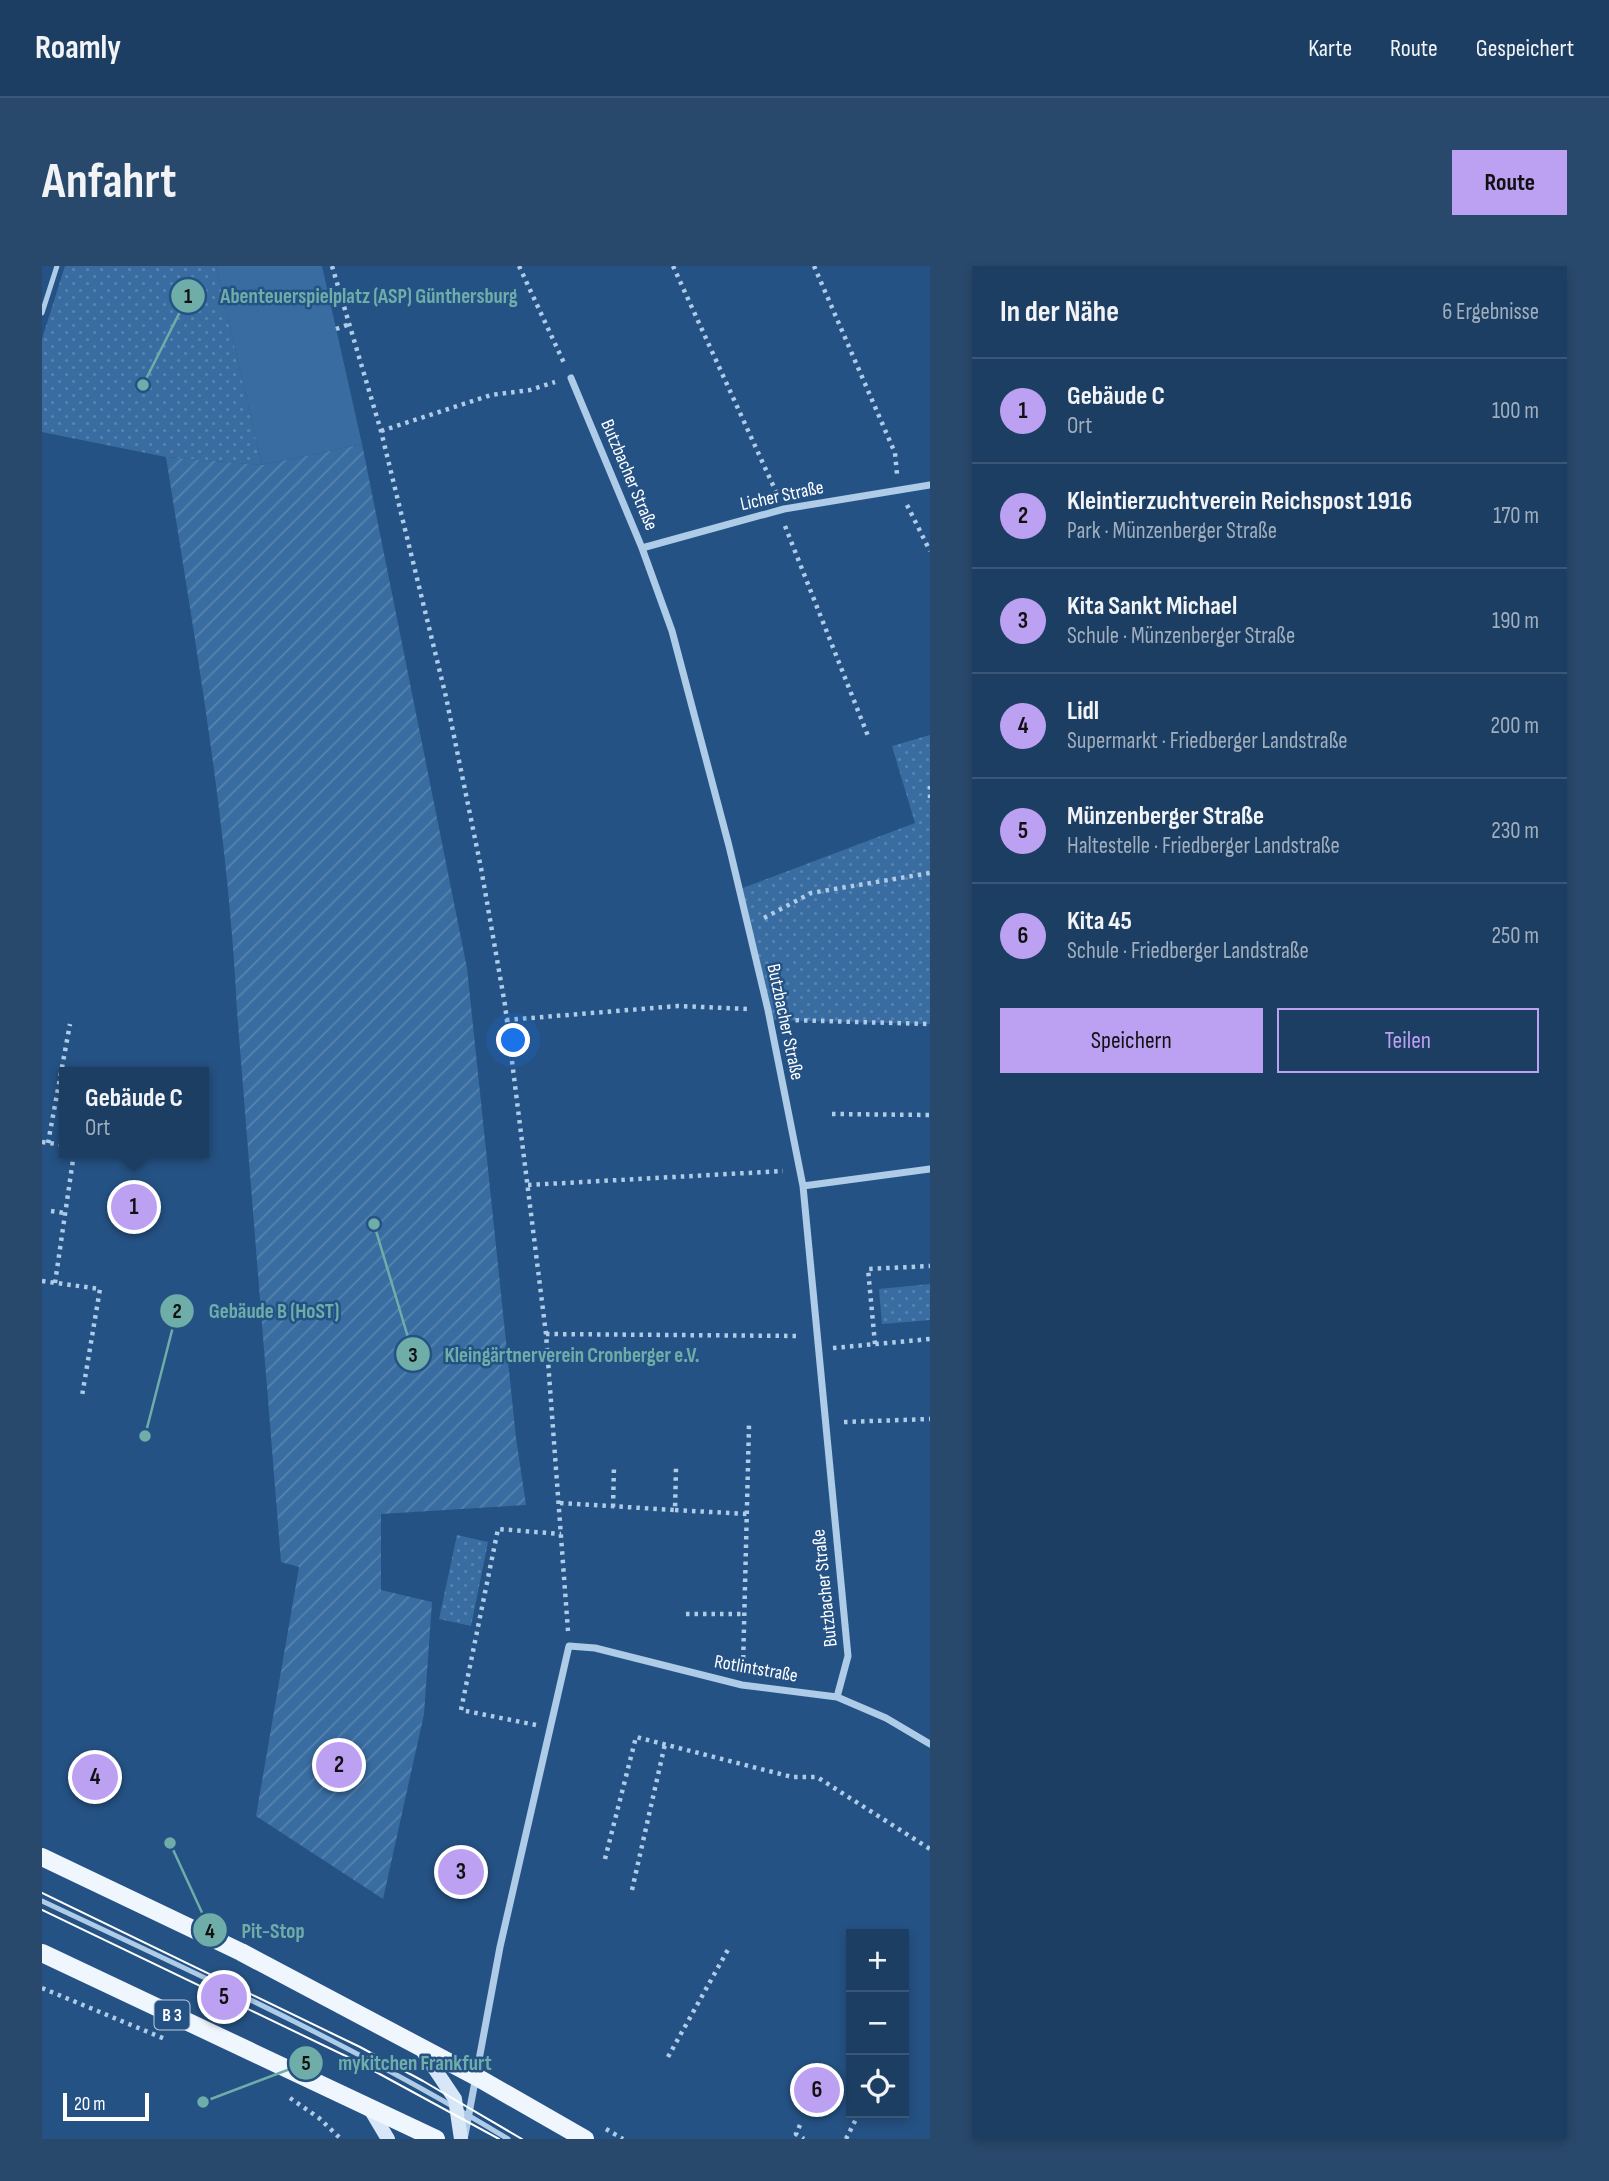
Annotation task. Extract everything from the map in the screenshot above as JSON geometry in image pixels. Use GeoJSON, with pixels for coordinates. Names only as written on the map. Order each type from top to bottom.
{"type":"FeatureCollection","features":[{"type":"Feature","properties":{"kind":"main road"},"geometry":{"type":"LineString","coordinates":[[42,1857],[241,1952],[475,2076],[585,2139]]}},
{"type":"Feature","properties":{"kind":"main road","name":"B 3"},"geometry":{"type":"LineString","coordinates":[[42,1953],[436,2139]]}},
{"type":"Feature","properties":{"kind":"main road"},"geometry":{"type":"LineString","coordinates":[[419,2047],[463,2111],[463,2139]]}},
{"type":"Feature","properties":{"kind":"main road"},"geometry":{"type":"LineString","coordinates":[[370,2109],[388,2139]]}},
{"type":"Feature","properties":{"kind":"street","name":"Butzbacher Straße"},"geometry":{"type":"LineString","coordinates":[[571,378],[642,548],[672,631],[749,926],[768,1010],[803,1186],[848,1656],[837,1697]]}},
{"type":"Feature","properties":{"kind":"street","name":"Licher Straße"},"geometry":{"type":"LineString","coordinates":[[642,548],[784,509],[930,485]]}},
{"type":"Feature","properties":{"kind":"street"},"geometry":{"type":"LineString","coordinates":[[803,1186],[930,1169]]}},
{"type":"Feature","properties":{"kind":"street"},"geometry":{"type":"LineString","coordinates":[[463,2111],[475,2076],[500,1947],[569,1646]]}},
{"type":"Feature","properties":{"kind":"street","name":"Rotlintstraße"},"geometry":{"type":"LineString","coordinates":[[569,1646],[595,1648],[742,1685],[837,1697],[886,1718],[930,1745]]}},
{"type":"Feature","properties":{"kind":"lane"},"geometry":{"type":"LineString","coordinates":[[42,313],[57,266]]}},
{"type":"Feature","properties":{"kind":"lane"},"geometry":{"type":"LineString","coordinates":[[42,1901],[357,2053],[508,2139]]}},
{"type":"Feature","properties":{"kind":"path"},"geometry":{"type":"LineString","coordinates":[[332,266],[381,431],[446,697],[481,868],[505,1005],[546,1334],[569,1646]]}},
{"type":"Feature","properties":{"kind":"path"},"geometry":{"type":"LineString","coordinates":[[381,431],[491,394],[530,390],[571,378],[519,266]]}},
{"type":"Feature","properties":{"kind":"path"},"geometry":{"type":"LineString","coordinates":[[814,266],[895,453]]}},
{"type":"Feature","properties":{"kind":"path"},"geometry":{"type":"LineString","coordinates":[[336,329],[350,324]]}},
{"type":"Feature","properties":{"kind":"path"},"geometry":{"type":"LineString","coordinates":[[930,786],[930,798]]}},
{"type":"Feature","properties":{"kind":"path"},"geometry":{"type":"LineString","coordinates":[[749,926],[811,893],[930,873]]}},
{"type":"Feature","properties":{"kind":"path"},"geometry":{"type":"LineString","coordinates":[[506,1020],[678,1006],[768,1010]]}},
{"type":"Feature","properties":{"kind":"path"},"geometry":{"type":"LineString","coordinates":[[770,1020],[930,1024]]}},
{"type":"Feature","properties":{"kind":"path"},"geometry":{"type":"LineString","coordinates":[[61,1067],[70,1024]]}},
{"type":"Feature","properties":{"kind":"path"},"geometry":{"type":"LineString","coordinates":[[45,1143],[59,1076]]}},
{"type":"Feature","properties":{"kind":"path"},"geometry":{"type":"LineString","coordinates":[[832,1114],[930,1115]]}},
{"type":"Feature","properties":{"kind":"path"},"geometry":{"type":"LineString","coordinates":[[55,1283],[73,1158]]}},
{"type":"Feature","properties":{"kind":"path"},"geometry":{"type":"LineString","coordinates":[[528,1185],[799,1170]]}},
{"type":"Feature","properties":{"kind":"path"},"geometry":{"type":"LineString","coordinates":[[51,1211],[65,1213]]}},
{"type":"Feature","properties":{"kind":"path"},"geometry":{"type":"LineString","coordinates":[[875,1344],[869,1269],[930,1266]]}},
{"type":"Feature","properties":{"kind":"path"},"geometry":{"type":"LineString","coordinates":[[42,1281],[100,1289],[82,1395]]}},
{"type":"Feature","properties":{"kind":"path"},"geometry":{"type":"LineString","coordinates":[[546,1334],[817,1337]]}},
{"type":"Feature","properties":{"kind":"path"},"geometry":{"type":"LineString","coordinates":[[818,1350],[930,1339]]}},
{"type":"Feature","properties":{"kind":"path"},"geometry":{"type":"LineString","coordinates":[[848,1422],[930,1419]]}},
{"type":"Feature","properties":{"kind":"path"},"geometry":{"type":"LineString","coordinates":[[742,1685],[749,1425]]}},
{"type":"Feature","properties":{"kind":"path"},"geometry":{"type":"LineString","coordinates":[[612,1507],[614,1466]]}},
{"type":"Feature","properties":{"kind":"path"},"geometry":{"type":"LineString","coordinates":[[674,1510],[676,1468]]}},
{"type":"Feature","properties":{"kind":"path"},"geometry":{"type":"LineString","coordinates":[[560,1503],[747,1514]]}},
{"type":"Feature","properties":{"kind":"path"},"geometry":{"type":"LineString","coordinates":[[550,1728],[461,1710],[498,1529],[561,1534]]}},
{"type":"Feature","properties":{"kind":"path"},"geometry":{"type":"LineString","coordinates":[[686,1614],[745,1614]]}},
{"type":"Feature","properties":{"kind":"path"},"geometry":{"type":"LineString","coordinates":[[605,1859],[636,1737],[792,1777],[817,1777],[930,1849]]}},
{"type":"Feature","properties":{"kind":"path"},"geometry":{"type":"LineString","coordinates":[[632,1890],[665,1744]]}},
{"type":"Feature","properties":{"kind":"path"},"geometry":{"type":"LineString","coordinates":[[668,2057],[730,1946]]}},
{"type":"Feature","properties":{"kind":"path"},"geometry":{"type":"LineString","coordinates":[[42,1988],[167,2040]]}},
{"type":"Feature","properties":{"kind":"path"},"geometry":{"type":"LineString","coordinates":[[282,2093],[319,2118],[341,2139]]}},
{"type":"Feature","properties":{"kind":"path"},"geometry":{"type":"LineString","coordinates":[[846,2139],[856,2118]]}},
{"type":"Feature","properties":{"kind":"path"},"geometry":{"type":"LineString","coordinates":[[800,2125],[796,2134],[804,2139]]}},
{"type":"Feature","properties":{"kind":"shaded area"},"geometry":{"type":"Polygon","coordinates":[[[65,266],[216,266],[262,465],[166,457],[42,432],[42,339],[65,266]]]}},
{"type":"Feature","properties":{"kind":"shaded area"},"geometry":{"type":"Polygon","coordinates":[[[216,266],[322,266],[362,444],[262,465],[216,266]]]}},
{"type":"Feature","properties":{"kind":"shaded area"},"geometry":{"type":"Polygon","coordinates":[[[362,444],[467,968],[516,1438],[526,1505],[381,1514],[381,1590],[432,1602],[424,1714],[383,1899],[256,1816],[299,1567],[281,1562],[226,872],[209,733],[166,457],[262,465],[362,444]]]}},
{"type":"Feature","properties":{"kind":"shaded area"},"geometry":{"type":"Polygon","coordinates":[[[930,735],[930,1024],[770,1020],[740,889],[915,823],[892,746],[930,735]]]}},
{"type":"Feature","properties":{"kind":"shaded area"},"geometry":{"type":"Polygon","coordinates":[[[930,1284],[930,1320],[882,1324],[879,1289],[930,1284]]]}},
{"type":"Feature","properties":{"kind":"shaded area"},"geometry":{"type":"Polygon","coordinates":[[[457,1535],[488,1542],[471,1626],[439,1619],[457,1535]]]}},
{"type":"Feature","properties":{"kind":"tram line"},"geometry":{"type":"LineString","coordinates":[[42,1893],[360,2047],[522,2139]]}},
{"type":"Feature","properties":{"kind":"tram line"},"geometry":{"type":"LineString","coordinates":[[42,1910],[354,2060],[499,2139]]}},
{"type":"Feature","properties":{"kind":"place","name":"Abenteuerspielplatz (ASP) Günthersburg"},"geometry":{"type":"Point","coordinates":[143,385]}},
{"type":"Feature","properties":{"kind":"place","name":"Gebäude C"},"geometry":{"type":"Point","coordinates":[134,1207]}},
{"type":"Feature","properties":{"kind":"place","name":"Kleingärtnerverein Cronberger e.V."},"geometry":{"type":"Point","coordinates":[374,1224]}},
{"type":"Feature","properties":{"kind":"place","name":"Gebäude B (HoST)"},"geometry":{"type":"Point","coordinates":[145,1436]}},
{"type":"Feature","properties":{"kind":"place","name":"Kleintierzuchtverein Reichspost 1916"},"geometry":{"type":"Point","coordinates":[339,1765]}},
{"type":"Feature","properties":{"kind":"place","name":"Lidl"},"geometry":{"type":"Point","coordinates":[95,1777]}},
{"type":"Feature","properties":{"kind":"place","name":"Pit-Stop"},"geometry":{"type":"Point","coordinates":[170,1843]}},
{"type":"Feature","properties":{"kind":"place","name":"Kita Sankt Michael"},"geometry":{"type":"Point","coordinates":[461,1872]}},
{"type":"Feature","properties":{"kind":"place","name":"Münzenberger Straße"},"geometry":{"type":"Point","coordinates":[224,1997]}},
{"type":"Feature","properties":{"kind":"place","name":"Kita 45"},"geometry":{"type":"Point","coordinates":[817,2090]}},
{"type":"Feature","properties":{"kind":"place","name":"mykitchen Frankfurt"},"geometry":{"type":"Point","coordinates":[203,2102]}}]}
